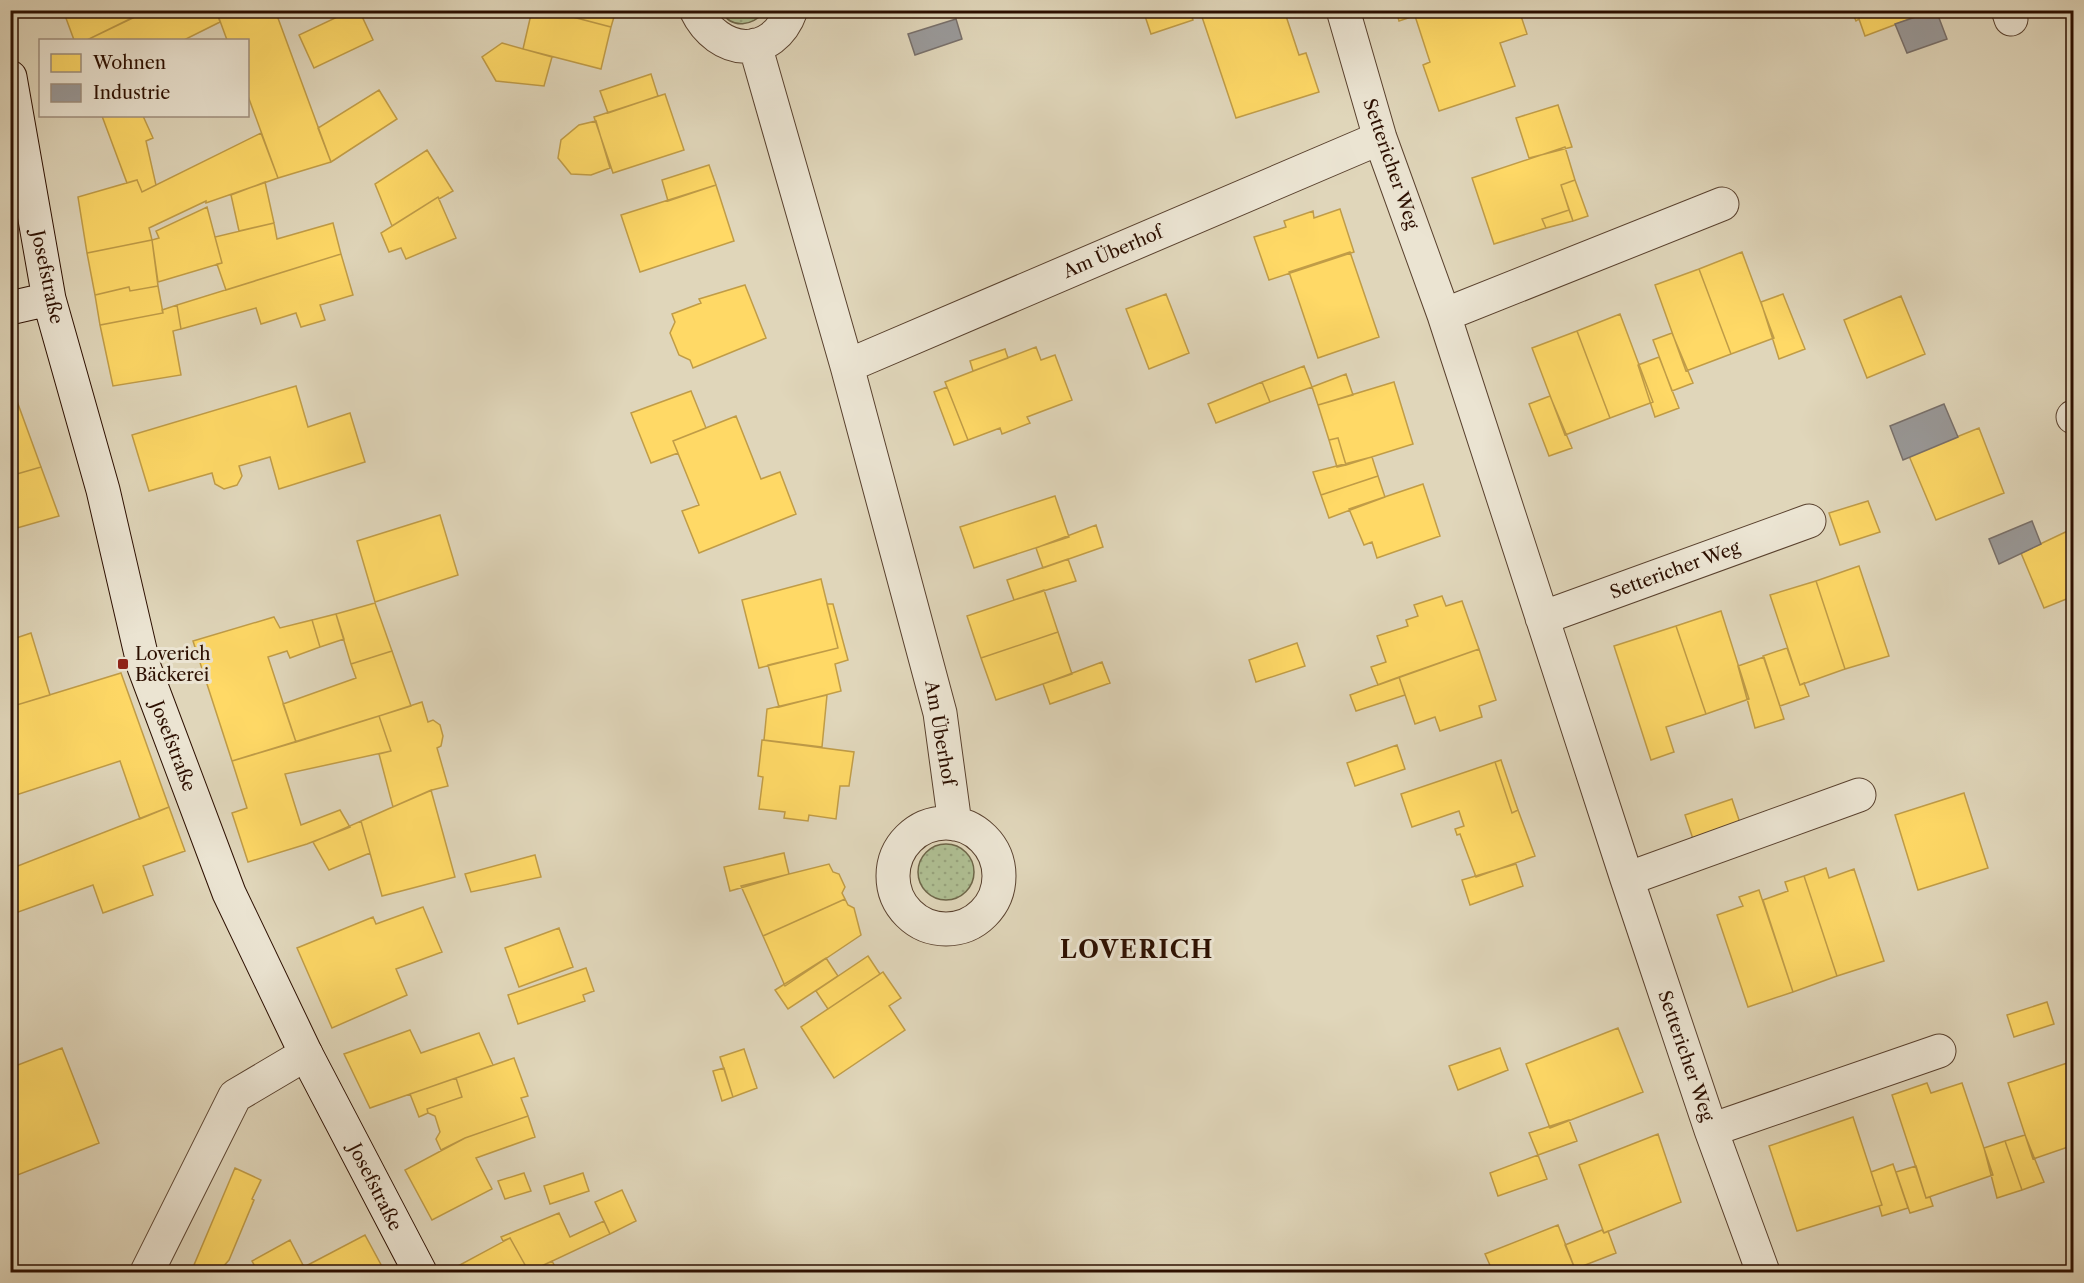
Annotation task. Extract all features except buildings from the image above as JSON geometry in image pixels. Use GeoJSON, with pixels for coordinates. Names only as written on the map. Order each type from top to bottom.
{"type":"FeatureCollection","features":[{"type":"Feature","properties":{"kind":"street"},"geometry":{"type":"LineString","coordinates":[[696,10],[704,27],[718,39],[736,46],[755,45],[773,37],[786,23],[791,10]]}},
{"type":"Feature","properties":{"kind":"street","name":"Settericher Weg"},"geometry":{"type":"LineString","coordinates":[[1343,10],[1380,138],[1444,315],[1627,879],[1711,1130],[1763,1272]]}},
{"type":"Feature","properties":{"kind":"street","name":"Am Überhof"},"geometry":{"type":"LineString","coordinates":[[755,45],[847,366],[940,713],[955,824]]}},
{"type":"Feature","properties":{"kind":"street","name":"Josefstraße"},"geometry":{"type":"LineString","coordinates":[[10,77],[49,299],[103,490],[144,667],[229,893],[306,1054],[420,1272]]}},
{"type":"Feature","properties":{"kind":"street","name":"Am Überhof"},"geometry":{"type":"LineString","coordinates":[[847,366],[1380,138]]}},
{"type":"Feature","properties":{"kind":"street"},"geometry":{"type":"LineString","coordinates":[[1444,315],[1722,204]]}},
{"type":"Feature","properties":{"kind":"street"},"geometry":{"type":"LineString","coordinates":[[10,308],[49,299]]}},
{"type":"Feature","properties":{"kind":"street","name":"Settericher Weg"},"geometry":{"type":"LineString","coordinates":[[1542,618],[1809,521]]}},
{"type":"Feature","properties":{"kind":"street"},"geometry":{"type":"LineString","coordinates":[[1627,879],[1858,795]]}},
{"type":"Feature","properties":{"kind":"street","name":"Settericher Weg"},"geometry":{"type":"LineString","coordinates":[[1711,1130],[1939,1051]]}},
{"type":"Feature","properties":{"kind":"street"},"geometry":{"type":"LineString","coordinates":[[147,1272],[235,1096],[306,1054]]}},
{"type":"Feature","properties":{"kind":"green space"},"geometry":{"type":"Polygon","coordinates":[[[721,11],[765,11],[755,20],[743,24],[731,21],[721,11]]]}},
{"type":"Feature","properties":{"kind":"green space"},"geometry":{"type":"Polygon","coordinates":[[[946,844],[966,852],[974,872],[966,892],[946,900],[926,892],[918,872],[926,852],[946,844]]]}},
{"type":"Feature","properties":{"kind":"place","name":"Loverich Bäckerei"},"geometry":{"type":"Point","coordinates":[123,664]}},
{"type":"Feature","properties":{"kind":"district","name":"LOVERICH"},"geometry":{"type":"Point","coordinates":[1137,949]}}]}
